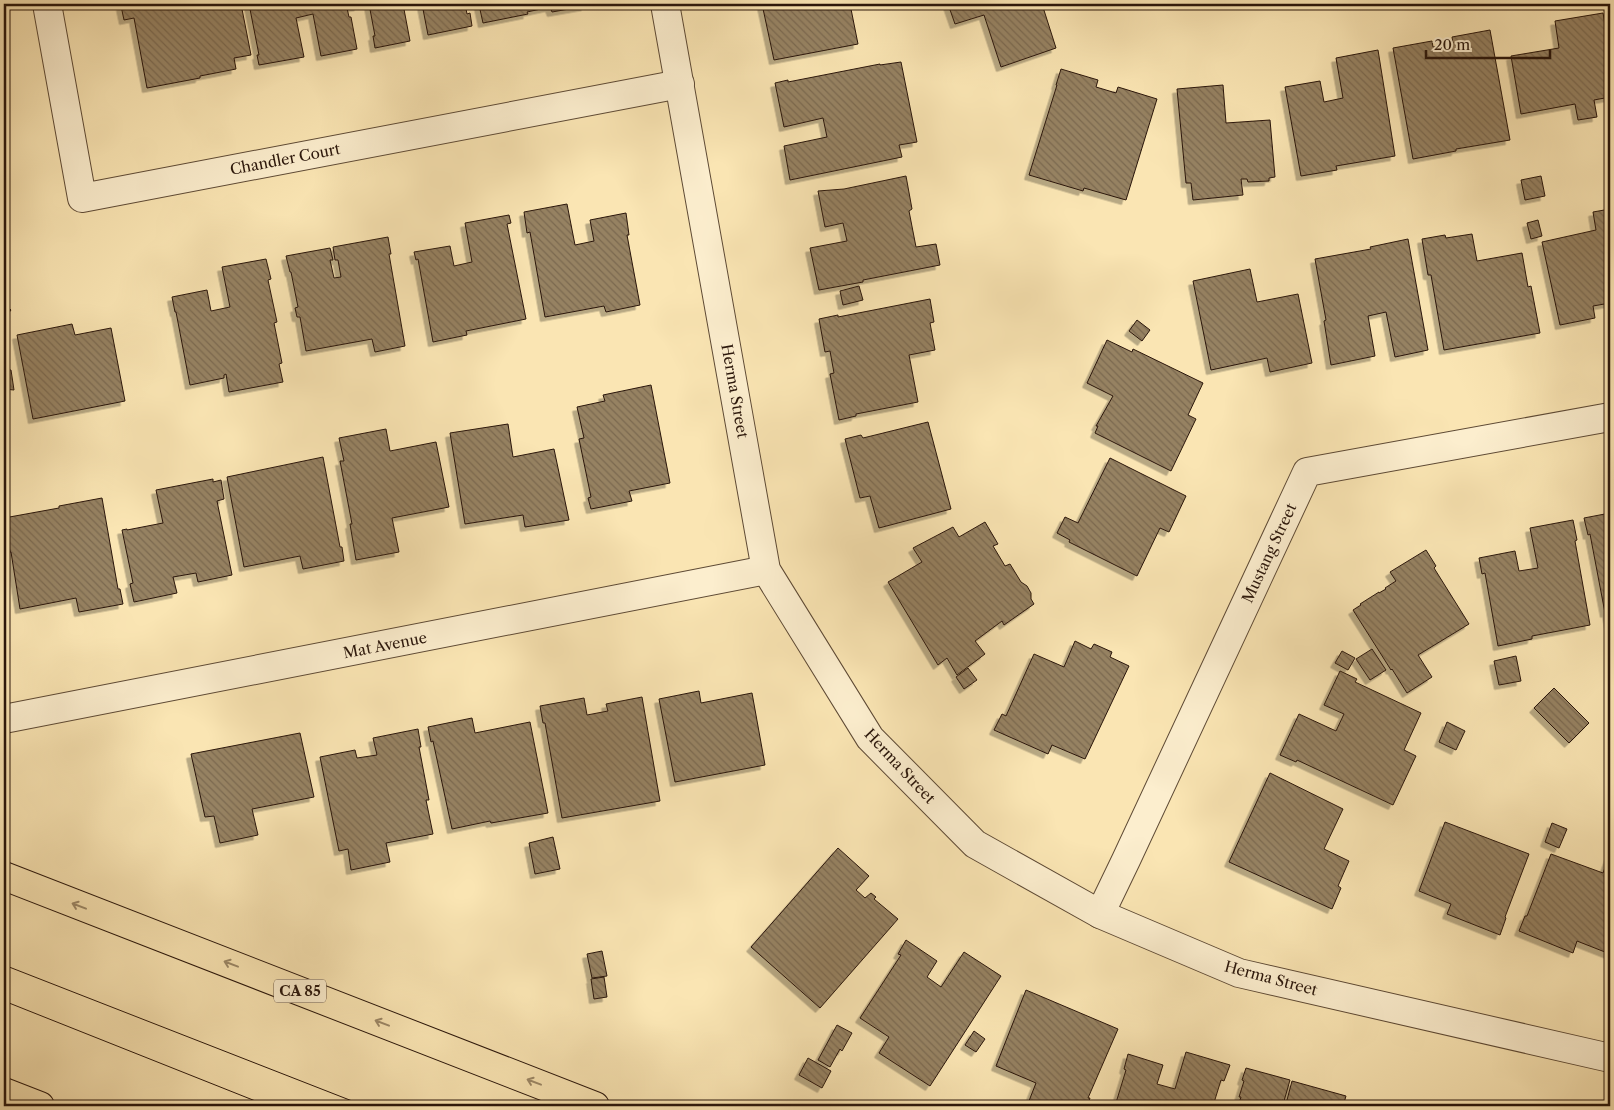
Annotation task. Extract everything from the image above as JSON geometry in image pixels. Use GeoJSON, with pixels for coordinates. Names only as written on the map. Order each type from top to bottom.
{"type":"FeatureCollection","features":[{"type":"Feature","properties":{"kind":"highway","name":"CA 85"},"geometry":{"type":"LineString","coordinates":[[4,876],[596,1106]]}},
{"type":"Feature","properties":{"kind":"highway"},"geometry":{"type":"LineString","coordinates":[[4,1092],[40,1106]]}},
{"type":"Feature","properties":{"kind":"street","name":"Chandler Court"},"geometry":{"type":"LineString","coordinates":[[47,4],[82,198],[680,84]]}},
{"type":"Feature","properties":{"kind":"street","name":"Herma Street"},"geometry":{"type":"LineString","coordinates":[[665,4],[766,570],[870,738],[975,844],[1100,914],[1239,973],[1610,1058]]}},
{"type":"Feature","properties":{"kind":"street","name":"Mustang Street"},"geometry":{"type":"LineString","coordinates":[[1100,914],[1307,472],[1610,417]]}},
{"type":"Feature","properties":{"kind":"street","name":"Mat Avenue"},"geometry":{"type":"LineString","coordinates":[[4,719],[766,570]]}},
{"type":"Feature","properties":{"kind":"building"},"geometry":{"type":"Polygon","coordinates":[[[131,4],[225,4],[226,6],[241,4],[251,55],[234,58],[236,69],[147,88],[134,18],[124,20],[121,6],[131,4]]]}},
{"type":"Feature","properties":{"kind":"building"},"geometry":{"type":"Polygon","coordinates":[[[249,4],[358,4],[359,6],[347,8],[349,17],[351,17],[357,49],[321,56],[313,14],[296,18],[304,57],[259,65],[257,55],[259,55],[249,4]]]}},
{"type":"Feature","properties":{"kind":"building"},"geometry":{"type":"Polygon","coordinates":[[[369,4],[403,4],[410,41],[375,48],[373,36],[375,36],[369,4]]]}},
{"type":"Feature","properties":{"kind":"building"},"geometry":{"type":"Polygon","coordinates":[[[422,4],[465,4],[467,14],[470,13],[472,26],[428,35],[422,4]]]}},
{"type":"Feature","properties":{"kind":"building"},"geometry":{"type":"Polygon","coordinates":[[[585,4],[586,6],[552,12],[550,7],[527,12],[528,14],[483,23],[479,5],[585,4]]]}},
{"type":"Feature","properties":{"kind":"building"},"geometry":{"type":"Polygon","coordinates":[[[762,4],[850,4],[858,44],[774,60],[762,4]]]}},
{"type":"Feature","properties":{"kind":"building"},"geometry":{"type":"Polygon","coordinates":[[[948,4],[1042,4],[1056,48],[1001,67],[984,15],[955,24],[948,4]]]}},
{"type":"Feature","properties":{"kind":"building"},"geometry":{"type":"Polygon","coordinates":[[[1603,13],[1610,53],[1610,97],[1594,100],[1597,117],[1578,120],[1575,104],[1521,114],[1511,56],[1559,48],[1555,21],[1603,13]]]}},
{"type":"Feature","properties":{"kind":"building"},"geometry":{"type":"Polygon","coordinates":[[[1490,30],[1510,140],[1456,149],[1456,151],[1413,159],[1393,48],[1432,41],[1433,47],[1453,43],[1452,37],[1490,30]]]}},
{"type":"Feature","properties":{"kind":"building"},"geometry":{"type":"Polygon","coordinates":[[[1378,50],[1395,156],[1336,166],[1337,170],[1301,176],[1285,87],[1320,81],[1324,102],[1343,98],[1336,58],[1378,50]]]}},
{"type":"Feature","properties":{"kind":"building"},"geometry":{"type":"Polygon","coordinates":[[[901,62],[917,142],[899,145],[902,157],[790,180],[784,146],[827,137],[823,118],[784,127],[775,83],[901,62]]]}},
{"type":"Feature","properties":{"kind":"building"},"geometry":{"type":"Polygon","coordinates":[[[1061,69],[1098,80],[1096,87],[1116,93],[1118,87],[1157,99],[1126,200],[1084,188],[1083,191],[1029,175],[1061,69]]]}},
{"type":"Feature","properties":{"kind":"building"},"geometry":{"type":"Polygon","coordinates":[[[1223,85],[1226,123],[1270,120],[1275,177],[1269,178],[1269,181],[1248,182],[1247,179],[1241,179],[1243,195],[1193,200],[1191,183],[1186,183],[1177,89],[1223,85]]]}},
{"type":"Feature","properties":{"kind":"building"},"geometry":{"type":"Polygon","coordinates":[[[906,176],[912,209],[909,211],[916,247],[936,244],[940,265],[819,290],[810,248],[847,241],[843,223],[825,227],[818,191],[844,189],[906,176]]]}},
{"type":"Feature","properties":{"kind":"building"},"geometry":{"type":"Polygon","coordinates":[[[1541,176],[1545,196],[1525,200],[1521,180],[1541,176]]]}},
{"type":"Feature","properties":{"kind":"building"},"geometry":{"type":"Polygon","coordinates":[[[567,204],[575,245],[594,241],[590,220],[626,213],[629,235],[627,235],[640,305],[606,312],[604,306],[545,317],[530,232],[527,233],[524,212],[567,204]]]}},
{"type":"Feature","properties":{"kind":"building"},"geometry":{"type":"Polygon","coordinates":[[[1610,209],[1610,303],[1593,306],[1595,318],[1560,325],[1542,242],[1596,230],[1593,212],[1610,209]]]}},
{"type":"Feature","properties":{"kind":"building"},"geometry":{"type":"Polygon","coordinates":[[[509,215],[511,223],[507,224],[526,319],[466,331],[467,335],[433,342],[418,259],[416,260],[414,252],[450,246],[454,266],[472,262],[465,223],[509,215]]]}},
{"type":"Feature","properties":{"kind":"building"},"geometry":{"type":"Polygon","coordinates":[[[1538,220],[1542,236],[1531,239],[1527,223],[1538,220]]]}},
{"type":"Feature","properties":{"kind":"building"},"geometry":{"type":"Polygon","coordinates":[[[1472,234],[1477,261],[1522,253],[1528,287],[1531,286],[1540,333],[1444,350],[1431,275],[1428,275],[1422,239],[1445,235],[1446,238],[1472,234]]]}},
{"type":"Feature","properties":{"kind":"building"},"geometry":{"type":"Polygon","coordinates":[[[388,237],[391,254],[389,254],[405,346],[375,352],[372,339],[306,351],[300,317],[297,317],[295,308],[298,307],[286,256],[330,248],[333,260],[330,260],[334,278],[341,277],[333,247],[388,237]]]}},
{"type":"Feature","properties":{"kind":"building"},"geometry":{"type":"Polygon","coordinates":[[[1408,239],[1428,350],[1395,357],[1386,312],[1368,316],[1375,356],[1331,365],[1324,321],[1326,320],[1315,259],[1371,249],[1370,247],[1408,239]]]}},
{"type":"Feature","properties":{"kind":"building"},"geometry":{"type":"Polygon","coordinates":[[[266,259],[271,279],[268,280],[277,322],[274,323],[282,363],[279,364],[283,382],[229,392],[226,374],[224,378],[190,385],[172,297],[207,290],[211,311],[230,307],[222,267],[266,259]]]}},
{"type":"Feature","properties":{"kind":"building"},"geometry":{"type":"Polygon","coordinates":[[[1250,269],[1257,302],[1298,294],[1312,363],[1270,372],[1267,358],[1211,370],[1193,281],[1250,269]]]}},
{"type":"Feature","properties":{"kind":"building"},"geometry":{"type":"Polygon","coordinates":[[[859,286],[863,300],[843,305],[840,291],[859,286]]]}},
{"type":"Feature","properties":{"kind":"building"},"geometry":{"type":"Polygon","coordinates":[[[930,299],[934,322],[930,323],[935,350],[909,355],[918,402],[856,414],[856,416],[839,420],[830,374],[834,373],[830,351],[825,352],[819,319],[930,299]]]}},
{"type":"Feature","properties":{"kind":"building"},"geometry":{"type":"Polygon","coordinates":[[[4,303],[11,310],[4,319],[4,303]]]}},
{"type":"Feature","properties":{"kind":"building"},"geometry":{"type":"Polygon","coordinates":[[[1137,320],[1150,330],[1142,341],[1129,331],[1137,320]]]}},
{"type":"Feature","properties":{"kind":"building"},"geometry":{"type":"Polygon","coordinates":[[[72,324],[75,335],[111,328],[125,401],[33,419],[17,335],[72,324]]]}},
{"type":"Feature","properties":{"kind":"building"},"geometry":{"type":"Polygon","coordinates":[[[1107,340],[1132,352],[1133,349],[1203,383],[1188,415],[1196,419],[1171,471],[1095,433],[1098,426],[1096,426],[1113,396],[1087,383],[1107,340]]]}},
{"type":"Feature","properties":{"kind":"building"},"geometry":{"type":"Polygon","coordinates":[[[4,369],[11,370],[14,390],[4,389],[4,369]]]}},
{"type":"Feature","properties":{"kind":"building"},"geometry":{"type":"Polygon","coordinates":[[[651,385],[670,483],[629,491],[632,501],[591,509],[588,498],[591,497],[579,439],[584,438],[577,407],[605,401],[603,395],[651,385]]]}},
{"type":"Feature","properties":{"kind":"building"},"geometry":{"type":"Polygon","coordinates":[[[928,422],[951,509],[879,528],[870,496],[860,498],[845,439],[861,435],[863,438],[928,422]]]}},
{"type":"Feature","properties":{"kind":"building"},"geometry":{"type":"Polygon","coordinates":[[[508,424],[513,457],[554,449],[569,520],[525,527],[523,515],[465,524],[450,433],[508,424]]]}},
{"type":"Feature","properties":{"kind":"building"},"geometry":{"type":"Polygon","coordinates":[[[386,429],[390,451],[436,442],[449,507],[392,518],[399,552],[356,560],[350,524],[352,524],[340,461],[344,461],[339,438],[386,429]]]}},
{"type":"Feature","properties":{"kind":"building"},"geometry":{"type":"Polygon","coordinates":[[[323,457],[344,561],[303,569],[300,556],[244,567],[227,477],[323,457]]]}},
{"type":"Feature","properties":{"kind":"building"},"geometry":{"type":"Polygon","coordinates":[[[1110,458],[1186,496],[1169,532],[1160,528],[1137,576],[1069,542],[1070,540],[1057,533],[1065,517],[1078,523],[1110,458]]]}},
{"type":"Feature","properties":{"kind":"building"},"geometry":{"type":"Polygon","coordinates":[[[213,479],[213,482],[221,480],[224,499],[217,501],[232,575],[198,582],[196,573],[173,577],[177,593],[134,602],[130,584],[133,583],[122,530],[163,523],[156,490],[213,479]]]}},
{"type":"Feature","properties":{"kind":"building"},"geometry":{"type":"Polygon","coordinates":[[[102,498],[118,589],[120,589],[123,604],[79,612],[76,598],[20,609],[4,518],[102,498]]]}},
{"type":"Feature","properties":{"kind":"building"},"geometry":{"type":"Polygon","coordinates":[[[1610,513],[1610,628],[1607,612],[1605,613],[1590,534],[1588,535],[1584,518],[1610,513]]]}},
{"type":"Feature","properties":{"kind":"building"},"geometry":{"type":"Polygon","coordinates":[[[1573,520],[1590,625],[1532,636],[1532,639],[1498,646],[1485,573],[1482,574],[1479,558],[1515,551],[1519,571],[1538,568],[1530,528],[1573,520]]]}},
{"type":"Feature","properties":{"kind":"building"},"geometry":{"type":"Polygon","coordinates":[[[985,522],[998,544],[993,546],[1005,566],[1010,564],[1021,582],[1027,586],[1034,604],[1004,625],[1002,621],[975,641],[985,654],[957,675],[947,658],[938,665],[888,582],[922,562],[913,548],[953,527],[959,537],[985,522]]]}},
{"type":"Feature","properties":{"kind":"building"},"geometry":{"type":"Polygon","coordinates":[[[1426,550],[1436,566],[1434,568],[1469,624],[1418,655],[1432,677],[1407,693],[1353,610],[1396,581],[1390,572],[1426,550]]]}},
{"type":"Feature","properties":{"kind":"building"},"geometry":{"type":"Polygon","coordinates":[[[1075,641],[1091,649],[1094,644],[1112,652],[1110,657],[1129,666],[1085,759],[1052,745],[1048,754],[994,730],[1002,714],[1006,716],[1034,654],[1064,667],[1075,641]]]}},
{"type":"Feature","properties":{"kind":"building"},"geometry":{"type":"Polygon","coordinates":[[[1372,649],[1386,670],[1370,680],[1356,659],[1372,649]]]}},
{"type":"Feature","properties":{"kind":"building"},"geometry":{"type":"Polygon","coordinates":[[[1342,651],[1355,658],[1348,670],[1335,663],[1342,651]]]}},
{"type":"Feature","properties":{"kind":"building"},"geometry":{"type":"Polygon","coordinates":[[[1516,656],[1521,681],[1499,685],[1494,661],[1516,656]]]}},
{"type":"Feature","properties":{"kind":"building"},"geometry":{"type":"Polygon","coordinates":[[[968,668],[977,680],[964,689],[956,677],[968,668]]]}},
{"type":"Feature","properties":{"kind":"building"},"geometry":{"type":"Polygon","coordinates":[[[1340,671],[1357,679],[1355,682],[1421,713],[1404,750],[1416,756],[1393,805],[1297,760],[1296,762],[1280,755],[1299,714],[1336,731],[1344,714],[1324,705],[1340,671]]]}},
{"type":"Feature","properties":{"kind":"building"},"geometry":{"type":"Polygon","coordinates":[[[1554,688],[1589,723],[1569,743],[1534,708],[1554,688]]]}},
{"type":"Feature","properties":{"kind":"building"},"geometry":{"type":"Polygon","coordinates":[[[699,691],[701,703],[752,693],[765,765],[675,782],[659,699],[699,691]]]}},
{"type":"Feature","properties":{"kind":"building"},"geometry":{"type":"Polygon","coordinates":[[[642,697],[660,801],[562,818],[545,723],[543,723],[540,706],[584,698],[587,715],[608,711],[606,704],[642,697]]]}},
{"type":"Feature","properties":{"kind":"building"},"geometry":{"type":"Polygon","coordinates":[[[472,718],[475,733],[530,722],[548,813],[491,823],[490,821],[452,829],[433,741],[431,742],[428,727],[472,718]]]}},
{"type":"Feature","properties":{"kind":"building"},"geometry":{"type":"Polygon","coordinates":[[[1447,722],[1465,731],[1456,750],[1439,742],[1447,722]]]}},
{"type":"Feature","properties":{"kind":"building"},"geometry":{"type":"Polygon","coordinates":[[[418,729],[421,747],[419,747],[429,800],[426,800],[433,834],[386,843],[390,862],[351,870],[348,849],[339,851],[320,757],[355,750],[357,758],[377,755],[373,738],[418,729]]]}},
{"type":"Feature","properties":{"kind":"building"},"geometry":{"type":"Polygon","coordinates":[[[300,733],[314,797],[252,809],[258,835],[220,843],[214,816],[205,817],[191,754],[300,733]]]}},
{"type":"Feature","properties":{"kind":"building"},"geometry":{"type":"Polygon","coordinates":[[[1270,773],[1343,809],[1324,849],[1349,861],[1338,886],[1341,888],[1332,909],[1229,862],[1270,773]]]}},
{"type":"Feature","properties":{"kind":"building"},"geometry":{"type":"Polygon","coordinates":[[[1445,822],[1529,854],[1500,935],[1447,914],[1451,904],[1419,891],[1445,822]]]}},
{"type":"Feature","properties":{"kind":"building"},"geometry":{"type":"Polygon","coordinates":[[[1552,823],[1567,829],[1559,848],[1545,842],[1552,823]]]}},
{"type":"Feature","properties":{"kind":"building"},"geometry":{"type":"Polygon","coordinates":[[[553,837],[560,869],[535,874],[529,843],[553,837]]]}},
{"type":"Feature","properties":{"kind":"building"},"geometry":{"type":"Polygon","coordinates":[[[838,848],[869,876],[856,890],[865,898],[871,893],[876,897],[874,899],[898,919],[820,1008],[751,947],[838,848]]]}},
{"type":"Feature","properties":{"kind":"building"},"geometry":{"type":"Polygon","coordinates":[[[1551,854],[1603,873],[1610,854],[1610,954],[1577,941],[1573,953],[1519,931],[1525,916],[1527,916],[1551,854]]]}},
{"type":"Feature","properties":{"kind":"building"},"geometry":{"type":"Polygon","coordinates":[[[906,940],[937,961],[927,977],[941,987],[964,952],[1001,976],[930,1086],[879,1053],[889,1037],[860,1018],[901,955],[898,954],[906,940]]]}},
{"type":"Feature","properties":{"kind":"building"},"geometry":{"type":"Polygon","coordinates":[[[602,951],[607,976],[592,978],[587,954],[602,951]]]}},
{"type":"Feature","properties":{"kind":"building"},"geometry":{"type":"Polygon","coordinates":[[[604,977],[607,997],[594,999],[591,979],[604,977]]]}},
{"type":"Feature","properties":{"kind":"building"},"geometry":{"type":"Polygon","coordinates":[[[1026,990],[1118,1029],[1088,1098],[1090,1098],[1087,1106],[1027,1106],[1036,1083],[996,1066],[1026,990]]]}},
{"type":"Feature","properties":{"kind":"building"},"geometry":{"type":"Polygon","coordinates":[[[837,1025],[852,1033],[830,1067],[818,1060],[837,1025]]]}},
{"type":"Feature","properties":{"kind":"building"},"geometry":{"type":"Polygon","coordinates":[[[974,1031],[985,1039],[976,1052],[965,1045],[974,1031]]]}},
{"type":"Feature","properties":{"kind":"building"},"geometry":{"type":"Polygon","coordinates":[[[1186,1052],[1230,1065],[1224,1081],[1221,1080],[1213,1106],[1115,1106],[1126,1070],[1124,1069],[1128,1054],[1163,1065],[1157,1084],[1175,1089],[1186,1052]]]}},
{"type":"Feature","properties":{"kind":"building"},"geometry":{"type":"Polygon","coordinates":[[[808,1058],[831,1071],[822,1088],[799,1075],[808,1058]]]}},
{"type":"Feature","properties":{"kind":"building"},"geometry":{"type":"Polygon","coordinates":[[[1246,1068],[1290,1080],[1284,1101],[1282,1100],[1280,1106],[1238,1106],[1246,1068]]]}},
{"type":"Feature","properties":{"kind":"building"},"geometry":{"type":"Polygon","coordinates":[[[1292,1081],[1346,1096],[1343,1106],[1287,1106],[1292,1081]]]}},
{"type":"Feature","properties":{"kind":"building"},"geometry":{"type":"Polygon","coordinates":[[[1370,1102],[1388,1106],[1369,1106],[1370,1102]]]}},
{"type":"Feature","properties":{"kind":"tram line"},"geometry":{"type":"LineString","coordinates":[[4,965],[365,1106]]}},
{"type":"Feature","properties":{"kind":"tram line"},"geometry":{"type":"LineString","coordinates":[[4,1001],[268,1106]]}}]}
